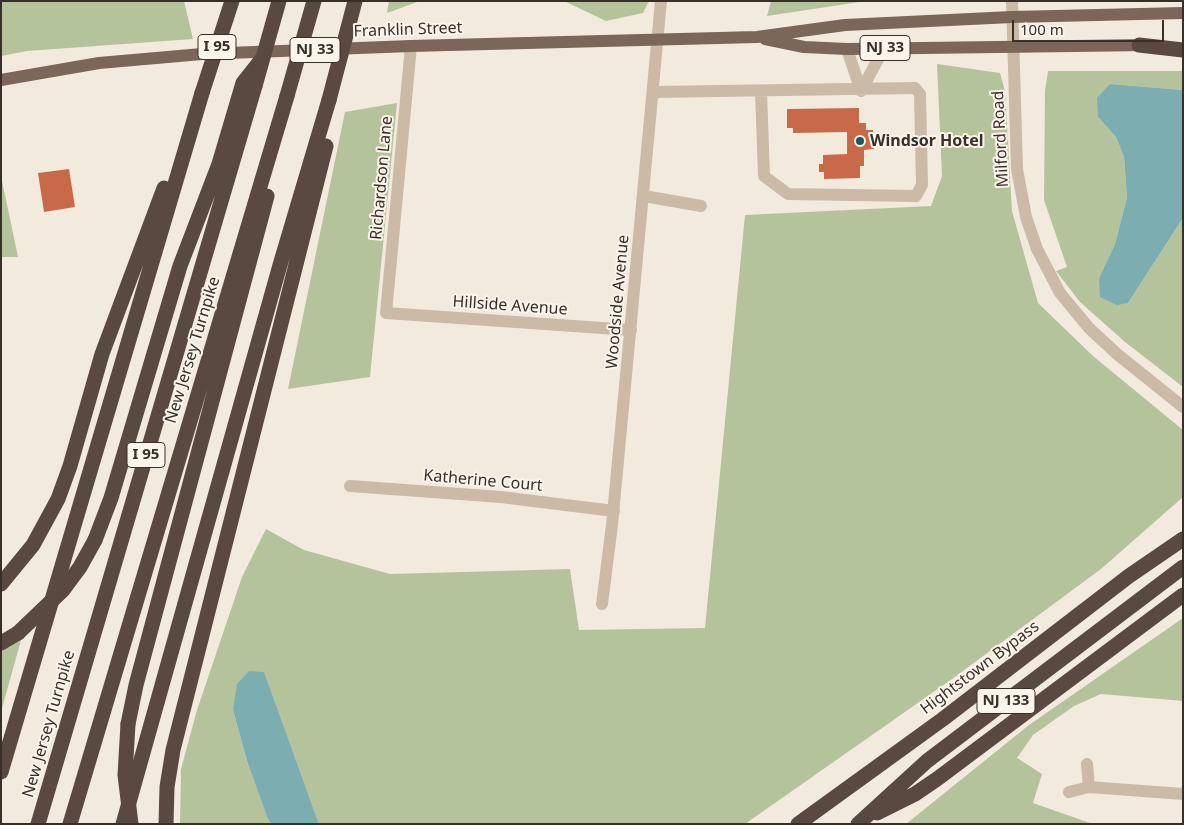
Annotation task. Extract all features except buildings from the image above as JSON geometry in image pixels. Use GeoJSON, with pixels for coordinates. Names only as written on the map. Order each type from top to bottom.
{"type":"FeatureCollection","features":[{"type":"Feature","properties":{"kind":"highway","name":"New Jersey Turnpike"},"geometry":{"type":"LineString","coordinates":[[1,772],[202,93],[232,1]]}},
{"type":"Feature","properties":{"kind":"highway","name":"New Jersey Turnpike"},"geometry":{"type":"LineString","coordinates":[[38,824],[249,85],[263,58],[279,1]]}},
{"type":"Feature","properties":{"kind":"highway","name":"New Jersey Turnpike"},"geometry":{"type":"LineString","coordinates":[[70,824],[290,96],[314,1]]}},
{"type":"Feature","properties":{"kind":"highway"},"geometry":{"type":"LineString","coordinates":[[123,824],[187,602],[280,265],[329,100],[355,1]]}},
{"type":"Feature","properties":{"kind":"highway"},"geometry":{"type":"LineString","coordinates":[[1139,45],[1183,50]]}},
{"type":"Feature","properties":{"kind":"highway"},"geometry":{"type":"LineString","coordinates":[[1,643],[18,633],[63,590],[80,567],[95,540],[114,490],[178,273],[249,85]]}},
{"type":"Feature","properties":{"kind":"highway"},"geometry":{"type":"LineString","coordinates":[[130,824],[125,775],[128,724],[140,670],[290,96]]}},
{"type":"Feature","properties":{"kind":"highway"},"geometry":{"type":"LineString","coordinates":[[166,824],[167,787],[173,750],[326,146],[329,100]]}},
{"type":"Feature","properties":{"kind":"highway"},"geometry":{"type":"LineString","coordinates":[[1,584],[33,545],[58,499],[110,332],[159,199],[191,130]]}},
{"type":"Feature","properties":{"kind":"highway"},"geometry":{"type":"LineString","coordinates":[[1129,576],[1183,530]]}},
{"type":"Feature","properties":{"kind":"highway","name":"Hightstown Bypass"},"geometry":{"type":"LineString","coordinates":[[798,824],[943,719],[1129,576],[1183,539]]}},
{"type":"Feature","properties":{"kind":"highway","name":"NJ 133"},"geometry":{"type":"LineString","coordinates":[[859,823],[927,761],[1183,568]]}},
{"type":"Feature","properties":{"kind":"highway"},"geometry":{"type":"LineString","coordinates":[[859,823],[915,794],[937,779],[1183,595]]}},
{"type":"Feature","properties":{"kind":"main road","name":"NJ 33"},"geometry":{"type":"LineString","coordinates":[[757,37],[844,25],[1012,17],[1183,12]]}},
{"type":"Feature","properties":{"kind":"main road","name":"Franklin Street"},"geometry":{"type":"LineString","coordinates":[[1,80],[47,71],[151,58],[411,46],[757,37]]}},
{"type":"Feature","properties":{"kind":"main road","name":"NJ 33"},"geometry":{"type":"LineString","coordinates":[[757,37],[804,47],[847,49],[1183,45]]}},
{"type":"Feature","properties":{"kind":"street","name":"Woodside Avenue"},"geometry":{"type":"LineString","coordinates":[[602,604],[614,511],[662,1]]}},
{"type":"Feature","properties":{"kind":"street","name":"Milford Road"},"geometry":{"type":"LineString","coordinates":[[1012,1],[1019,184],[1031,233],[1044,265],[1060,293],[1089,328],[1117,354],[1183,407]]}},
{"type":"Feature","properties":{"kind":"street","name":"Richardson Lane"},"geometry":{"type":"LineString","coordinates":[[386,312],[411,46]]}},
{"type":"Feature","properties":{"kind":"street"},"geometry":{"type":"LineString","coordinates":[[861,91],[884,48]]}},
{"type":"Feature","properties":{"kind":"street"},"geometry":{"type":"LineString","coordinates":[[847,49],[861,91]]}},
{"type":"Feature","properties":{"kind":"street"},"geometry":{"type":"LineString","coordinates":[[654,92],[762,91],[861,91],[915,88],[920,94],[922,185],[916,196],[788,194],[764,176],[762,91]]}},
{"type":"Feature","properties":{"kind":"street"},"geometry":{"type":"LineString","coordinates":[[644,196],[701,206]]}},
{"type":"Feature","properties":{"kind":"street","name":"Hillside Avenue"},"geometry":{"type":"LineString","coordinates":[[386,312],[632,330]]}},
{"type":"Feature","properties":{"kind":"street","name":"Katherine Court"},"geometry":{"type":"LineString","coordinates":[[350,486],[501,497],[614,511]]}},
{"type":"Feature","properties":{"kind":"street"},"geometry":{"type":"LineString","coordinates":[[1087,764],[1088,787]]}},
{"type":"Feature","properties":{"kind":"street"},"geometry":{"type":"LineString","coordinates":[[1069,792],[1088,787],[1183,794]]}},
{"type":"Feature","properties":{"kind":"green space"},"geometry":{"type":"Polygon","coordinates":[[[1,1],[184,1],[193,39],[27,51],[1,56],[1,1]]]}},
{"type":"Feature","properties":{"kind":"green space"},"geometry":{"type":"Polygon","coordinates":[[[389,1],[420,1],[387,13],[389,1]]]}},
{"type":"Feature","properties":{"kind":"green space"},"geometry":{"type":"Polygon","coordinates":[[[564,1],[649,1],[643,13],[606,21],[564,1]]]}},
{"type":"Feature","properties":{"kind":"green space"},"geometry":{"type":"Polygon","coordinates":[[[771,1],[866,1],[767,16],[771,1]]]}},
{"type":"Feature","properties":{"kind":"green space"},"geometry":{"type":"Polygon","coordinates":[[[937,64],[1000,73],[1005,91],[1012,211],[1038,303],[1093,356],[1183,430],[1183,497],[1101,569],[952,679],[745,824],[319,824],[264,673],[233,710],[247,761],[271,824],[180,824],[181,769],[197,710],[242,577],[266,529],[304,550],[390,574],[570,569],[579,630],[705,628],[745,215],[931,206],[942,176],[937,64]]]}},
{"type":"Feature","properties":{"kind":"green space"},"geometry":{"type":"Polygon","coordinates":[[[1048,71],[1183,71],[1183,90],[1110,84],[1098,117],[1116,137],[1124,157],[1127,197],[1115,244],[1099,278],[1128,303],[1183,218],[1183,387],[1125,342],[1080,302],[1056,271],[1067,267],[1044,200],[1045,91],[1048,71]]]}},
{"type":"Feature","properties":{"kind":"green space"},"geometry":{"type":"Polygon","coordinates":[[[397,103],[370,377],[288,389],[345,112],[397,103]]]}},
{"type":"Feature","properties":{"kind":"green space"},"geometry":{"type":"Polygon","coordinates":[[[1,176],[18,257],[1,257],[1,176]]]}},
{"type":"Feature","properties":{"kind":"green space"},"geometry":{"type":"Polygon","coordinates":[[[1183,618],[1183,701],[1101,694],[1074,706],[1033,735],[1017,758],[1042,774],[1033,803],[1093,824],[906,824],[1029,725],[1183,618]]]}},
{"type":"Feature","properties":{"kind":"green space"},"geometry":{"type":"Polygon","coordinates":[[[21,640],[1,712],[1,651],[21,640]]]}},
{"type":"Feature","properties":{"kind":"water"},"geometry":{"type":"Polygon","coordinates":[[[1110,84],[1183,90],[1183,218],[1128,303],[1117,305],[1100,297],[1099,278],[1115,244],[1127,197],[1124,157],[1116,137],[1098,117],[1097,98],[1110,84]]]}},
{"type":"Feature","properties":{"kind":"water"},"geometry":{"type":"Polygon","coordinates":[[[249,671],[264,672],[319,824],[271,824],[267,816],[247,761],[233,710],[237,684],[249,671]]]}},
{"type":"Feature","properties":{"kind":"place","name":"Windsor Hotel"},"geometry":{"type":"Point","coordinates":[860,141]}}]}
